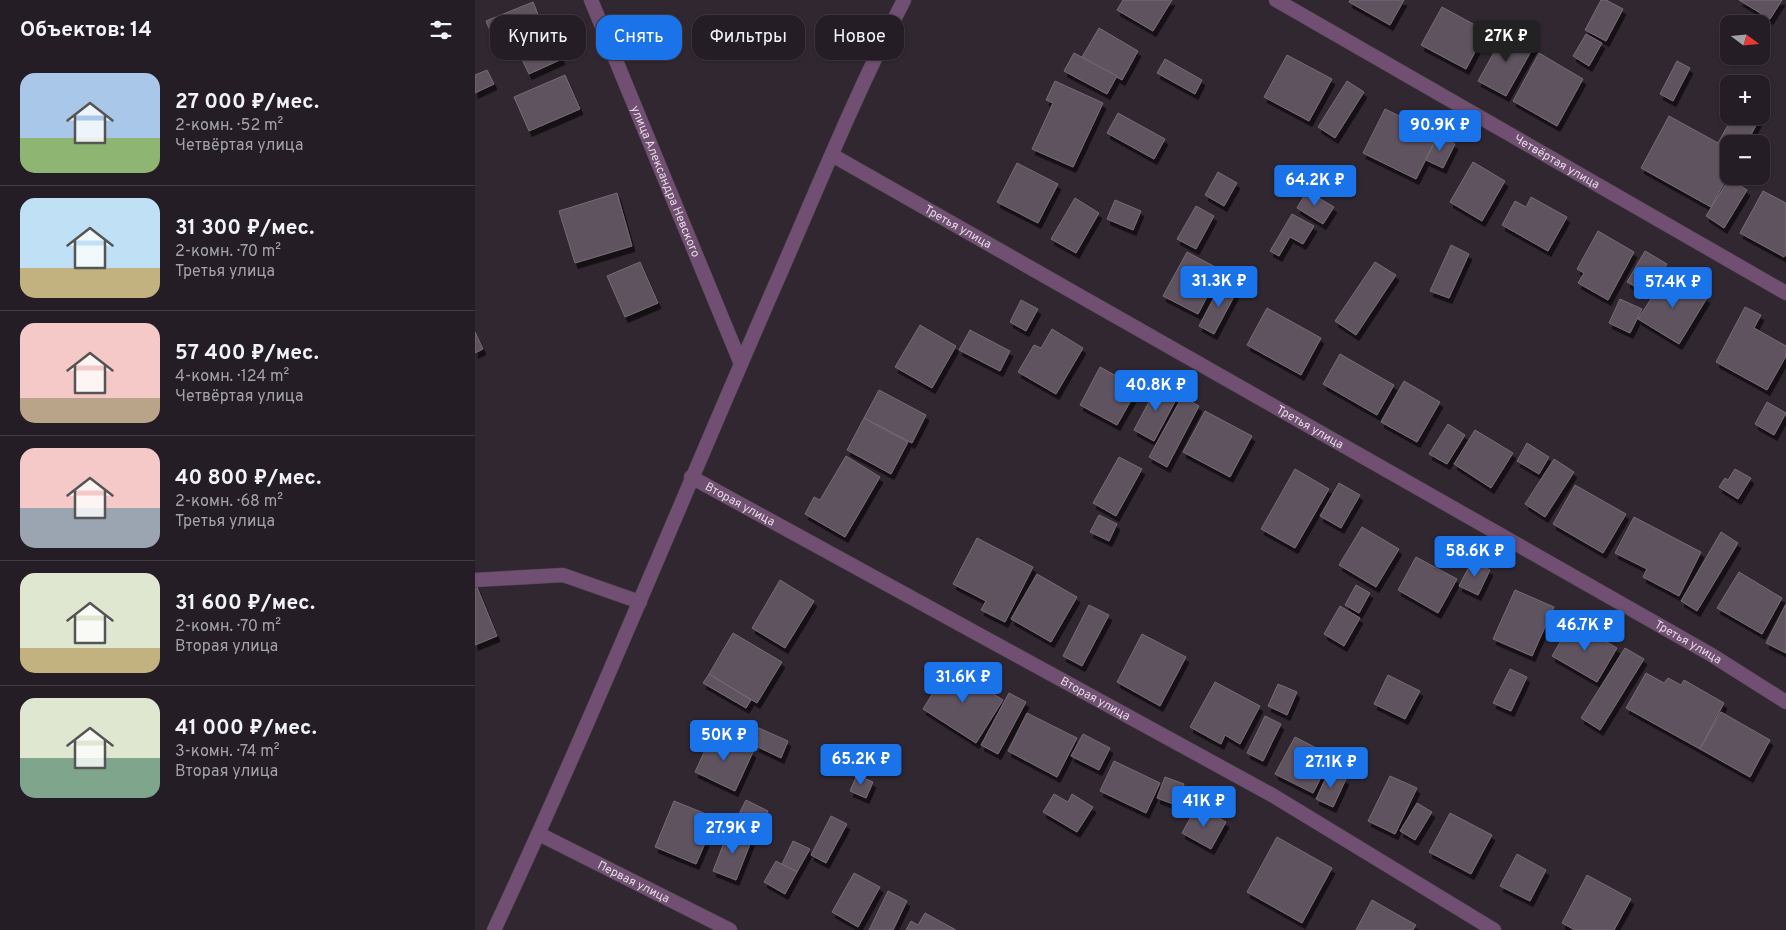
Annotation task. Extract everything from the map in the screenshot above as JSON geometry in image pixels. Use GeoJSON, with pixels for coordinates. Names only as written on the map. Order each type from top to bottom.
{"type":"FeatureCollection","features":[{"type":"Feature","properties":{"kind":"street","name":"улица Александра Невского"},"geometry":{"type":"LineString","coordinates":[[591,0],[741,364]]}},
{"type":"Feature","properties":{"kind":"street"},"geometry":{"type":"LineString","coordinates":[[494,930],[539,834],[640,602],[691,477],[832,155],[904,0]]}},
{"type":"Feature","properties":{"kind":"street","name":"Четвёртая улица"},"geometry":{"type":"LineString","coordinates":[[1276,0],[1786,293]]}},
{"type":"Feature","properties":{"kind":"street","name":"Третья улица"},"geometry":{"type":"LineString","coordinates":[[832,155],[1701,650],[1786,702]]}},
{"type":"Feature","properties":{"kind":"street","name":"Вторая улица"},"geometry":{"type":"LineString","coordinates":[[691,477],[1272,796],[1494,930]]}},
{"type":"Feature","properties":{"kind":"street"},"geometry":{"type":"LineString","coordinates":[[475,580],[563,574],[640,602]]}},
{"type":"Feature","properties":{"kind":"street","name":"Первая улица"},"geometry":{"type":"LineString","coordinates":[[539,834],[729,930]]}},
{"type":"Feature","properties":{"kind":"building"},"geometry":{"type":"Polygon","coordinates":[[[1123,0],[1172,0],[1153,31],[1117,10],[1123,0]]]}},
{"type":"Feature","properties":{"kind":"building"},"geometry":{"type":"Polygon","coordinates":[[[1350,0],[1404,0],[1390,25],[1349,2],[1350,0]]]}},
{"type":"Feature","properties":{"kind":"building"},"geometry":{"type":"Polygon","coordinates":[[[1601,0],[1606,0],[1623,9],[1606,41],[1585,30],[1601,0]]]}},
{"type":"Feature","properties":{"kind":"building"},"geometry":{"type":"Polygon","coordinates":[[[1739,0],[1782,0],[1770,19],[1770,15],[1763,15],[1739,0]]]}},
{"type":"Feature","properties":{"kind":"building"},"geometry":{"type":"Polygon","coordinates":[[[533,2],[538,15],[501,15],[533,2]]]}},
{"type":"Feature","properties":{"kind":"building"},"geometry":{"type":"Polygon","coordinates":[[[1442,7],[1486,31],[1466,69],[1421,45],[1442,7]]]}},
{"type":"Feature","properties":{"kind":"building"},"geometry":{"type":"Polygon","coordinates":[[[490,19],[490,31],[486,21],[490,19]]]}},
{"type":"Feature","properties":{"kind":"building"},"geometry":{"type":"Polygon","coordinates":[[[1099,28],[1138,51],[1122,80],[1082,57],[1099,28]]]}},
{"type":"Feature","properties":{"kind":"building"},"geometry":{"type":"Polygon","coordinates":[[[1506,31],[1534,46],[1506,96],[1478,81],[1506,31]]]}},
{"type":"Feature","properties":{"kind":"building"},"geometry":{"type":"Polygon","coordinates":[[[1586,34],[1602,43],[1589,66],[1573,56],[1586,34]]]}},
{"type":"Feature","properties":{"kind":"building"},"geometry":{"type":"Polygon","coordinates":[[[1074,53],[1117,76],[1107,94],[1064,71],[1074,53]]]}},
{"type":"Feature","properties":{"kind":"building"},"geometry":{"type":"Polygon","coordinates":[[[1539,53],[1583,79],[1557,126],[1513,101],[1539,53]]]}},
{"type":"Feature","properties":{"kind":"building"},"geometry":{"type":"Polygon","coordinates":[[[1287,55],[1332,79],[1309,121],[1264,97],[1287,55]]]}},
{"type":"Feature","properties":{"kind":"building"},"geometry":{"type":"Polygon","coordinates":[[[1165,59],[1202,80],[1195,94],[1157,73],[1165,59]]]}},
{"type":"Feature","properties":{"kind":"building"},"geometry":{"type":"Polygon","coordinates":[[[522,60],[560,60],[529,74],[522,60]]]}},
{"type":"Feature","properties":{"kind":"building"},"geometry":{"type":"Polygon","coordinates":[[[1677,61],[1690,68],[1673,101],[1660,94],[1677,61]]]}},
{"type":"Feature","properties":{"kind":"building"},"geometry":{"type":"Polygon","coordinates":[[[487,70],[494,84],[475,93],[475,75],[487,70]]]}},
{"type":"Feature","properties":{"kind":"building"},"geometry":{"type":"Polygon","coordinates":[[[565,75],[580,109],[529,131],[514,97],[565,75]]]}},
{"type":"Feature","properties":{"kind":"building"},"geometry":{"type":"Polygon","coordinates":[[[1055,81],[1103,103],[1073,167],[1032,149],[1053,103],[1046,100],[1055,81]]]}},
{"type":"Feature","properties":{"kind":"building"},"geometry":{"type":"Polygon","coordinates":[[[1347,81],[1364,92],[1335,138],[1318,127],[1347,81]]]}},
{"type":"Feature","properties":{"kind":"building"},"geometry":{"type":"Polygon","coordinates":[[[1385,109],[1438,135],[1416,179],[1363,153],[1385,109]]]}},
{"type":"Feature","properties":{"kind":"building"},"geometry":{"type":"Polygon","coordinates":[[[1118,113],[1165,139],[1154,159],[1107,133],[1118,113]]]}},
{"type":"Feature","properties":{"kind":"building"},"geometry":{"type":"Polygon","coordinates":[[[1669,116],[1718,143],[1720,139],[1720,185],[1723,185],[1711,207],[1641,168],[1669,116]]]}},
{"type":"Feature","properties":{"kind":"building"},"geometry":{"type":"Polygon","coordinates":[[[1728,125],[1756,125],[1751,135],[1722,135],[1728,125]]]}},
{"type":"Feature","properties":{"kind":"building"},"geometry":{"type":"Polygon","coordinates":[[[1438,135],[1455,144],[1443,168],[1426,160],[1438,135]]]}},
{"type":"Feature","properties":{"kind":"building"},"geometry":{"type":"Polygon","coordinates":[[[1473,162],[1505,181],[1482,221],[1450,202],[1473,162]]]}},
{"type":"Feature","properties":{"kind":"building"},"geometry":{"type":"Polygon","coordinates":[[[1017,163],[1058,184],[1038,223],[997,202],[1017,163]]]}},
{"type":"Feature","properties":{"kind":"building"},"geometry":{"type":"Polygon","coordinates":[[[1218,172],[1237,183],[1224,206],[1205,195],[1218,172]]]}},
{"type":"Feature","properties":{"kind":"building"},"geometry":{"type":"Polygon","coordinates":[[[1725,185],[1739,185],[1747,190],[1724,228],[1706,216],[1725,185]]]}},
{"type":"Feature","properties":{"kind":"building"},"geometry":{"type":"Polygon","coordinates":[[[1307,191],[1334,207],[1323,224],[1297,208],[1307,191]]]}},
{"type":"Feature","properties":{"kind":"building"},"geometry":{"type":"Polygon","coordinates":[[[1763,191],[1786,203],[1786,254],[1784,257],[1740,233],[1763,191]]]}},
{"type":"Feature","properties":{"kind":"building"},"geometry":{"type":"Polygon","coordinates":[[[617,193],[632,246],[575,263],[559,211],[617,193]]]}},
{"type":"Feature","properties":{"kind":"building"},"geometry":{"type":"Polygon","coordinates":[[[1531,197],[1567,217],[1548,251],[1502,225],[1515,201],[1526,207],[1531,197]]]}},
{"type":"Feature","properties":{"kind":"building"},"geometry":{"type":"Polygon","coordinates":[[[1075,198],[1099,213],[1076,253],[1051,239],[1075,198]]]}},
{"type":"Feature","properties":{"kind":"building"},"geometry":{"type":"Polygon","coordinates":[[[1115,200],[1141,211],[1133,230],[1107,219],[1115,200]]]}},
{"type":"Feature","properties":{"kind":"building"},"geometry":{"type":"Polygon","coordinates":[[[1196,206],[1214,216],[1196,249],[1177,239],[1196,206]]]}},
{"type":"Feature","properties":{"kind":"building"},"geometry":{"type":"Polygon","coordinates":[[[1292,214],[1314,226],[1303,244],[1290,237],[1279,256],[1270,251],[1292,214]]]}},
{"type":"Feature","properties":{"kind":"building"},"geometry":{"type":"Polygon","coordinates":[[[1598,231],[1634,252],[1608,300],[1578,283],[1584,273],[1577,269],[1598,231]]]}},
{"type":"Feature","properties":{"kind":"building"},"geometry":{"type":"Polygon","coordinates":[[[1451,245],[1469,254],[1449,298],[1430,291],[1451,245]]]}},
{"type":"Feature","properties":{"kind":"building"},"geometry":{"type":"Polygon","coordinates":[[[1645,251],[1667,264],[1650,295],[1627,282],[1645,251]]]}},
{"type":"Feature","properties":{"kind":"building"},"geometry":{"type":"Polygon","coordinates":[[[1187,252],[1221,270],[1198,314],[1163,296],[1187,252]]]}},
{"type":"Feature","properties":{"kind":"building"},"geometry":{"type":"Polygon","coordinates":[[[640,262],[658,303],[625,317],[607,276],[640,262]]]}},
{"type":"Feature","properties":{"kind":"building"},"geometry":{"type":"Polygon","coordinates":[[[1375,262],[1396,275],[1356,335],[1335,321],[1375,262]]]}},
{"type":"Feature","properties":{"kind":"building"},"geometry":{"type":"Polygon","coordinates":[[[1667,274],[1707,298],[1679,344],[1638,319],[1667,274]]]}},
{"type":"Feature","properties":{"kind":"building"},"geometry":{"type":"Polygon","coordinates":[[[1223,281],[1238,289],[1214,334],[1199,326],[1223,281]]]}},
{"type":"Feature","properties":{"kind":"building"},"geometry":{"type":"Polygon","coordinates":[[[1620,299],[1642,309],[1630,333],[1609,323],[1620,299]]]}},
{"type":"Feature","properties":{"kind":"building"},"geometry":{"type":"Polygon","coordinates":[[[1021,300],[1038,309],[1026,331],[1010,322],[1021,300]]]}},
{"type":"Feature","properties":{"kind":"building"},"geometry":{"type":"Polygon","coordinates":[[[1745,307],[1761,315],[1754,328],[1786,346],[1786,356],[1767,390],[1716,362],[1745,307]]]}},
{"type":"Feature","properties":{"kind":"building"},"geometry":{"type":"Polygon","coordinates":[[[1267,308],[1321,338],[1301,375],[1247,345],[1267,308]]]}},
{"type":"Feature","properties":{"kind":"building"},"geometry":{"type":"Polygon","coordinates":[[[920,325],[956,346],[932,388],[895,367],[920,325]]]}},
{"type":"Feature","properties":{"kind":"building"},"geometry":{"type":"Polygon","coordinates":[[[1052,329],[1083,348],[1056,394],[1018,372],[1034,345],[1041,348],[1052,329]]]}},
{"type":"Feature","properties":{"kind":"building"},"geometry":{"type":"Polygon","coordinates":[[[970,330],[1010,351],[1000,371],[959,350],[970,330]]]}},
{"type":"Feature","properties":{"kind":"building"},"geometry":{"type":"Polygon","coordinates":[[[475,332],[483,349],[475,353],[475,332]]]}},
{"type":"Feature","properties":{"kind":"building"},"geometry":{"type":"Polygon","coordinates":[[[1340,354],[1394,385],[1377,415],[1323,384],[1340,354]]]}},
{"type":"Feature","properties":{"kind":"building"},"geometry":{"type":"Polygon","coordinates":[[[1100,367],[1138,388],[1117,425],[1080,405],[1100,367]]]}},
{"type":"Feature","properties":{"kind":"building"},"geometry":{"type":"Polygon","coordinates":[[[1404,381],[1440,402],[1417,442],[1381,422],[1404,381]]]}},
{"type":"Feature","properties":{"kind":"building"},"geometry":{"type":"Polygon","coordinates":[[[1159,383],[1179,394],[1154,441],[1134,430],[1159,383]]]}},
{"type":"Feature","properties":{"kind":"building"},"geometry":{"type":"Polygon","coordinates":[[[879,390],[926,415],[912,443],[864,418],[879,390]]]}},
{"type":"Feature","properties":{"kind":"building"},"geometry":{"type":"Polygon","coordinates":[[[1182,397],[1199,406],[1167,467],[1149,457],[1182,397]]]}},
{"type":"Feature","properties":{"kind":"building"},"geometry":{"type":"Polygon","coordinates":[[[1767,402],[1786,413],[1774,435],[1755,424],[1767,402]]]}},
{"type":"Feature","properties":{"kind":"building"},"geometry":{"type":"Polygon","coordinates":[[[1205,411],[1252,436],[1230,477],[1183,452],[1205,411]]]}},
{"type":"Feature","properties":{"kind":"building"},"geometry":{"type":"Polygon","coordinates":[[[864,418],[908,442],[891,474],[847,450],[864,418]]]}},
{"type":"Feature","properties":{"kind":"building"},"geometry":{"type":"Polygon","coordinates":[[[1448,424],[1465,435],[1447,464],[1429,454],[1448,424]]]}},
{"type":"Feature","properties":{"kind":"building"},"geometry":{"type":"Polygon","coordinates":[[[1475,430],[1513,453],[1491,488],[1454,464],[1475,430]]]}},
{"type":"Feature","properties":{"kind":"building"},"geometry":{"type":"Polygon","coordinates":[[[1527,443],[1549,457],[1539,474],[1517,461],[1527,443]]]}},
{"type":"Feature","properties":{"kind":"building"},"geometry":{"type":"Polygon","coordinates":[[[846,456],[880,477],[845,537],[805,514],[814,497],[820,500],[846,456]]]}},
{"type":"Feature","properties":{"kind":"building"},"geometry":{"type":"Polygon","coordinates":[[[1119,457],[1142,469],[1116,516],[1093,503],[1119,457]]]}},
{"type":"Feature","properties":{"kind":"building"},"geometry":{"type":"Polygon","coordinates":[[[1554,459],[1574,472],[1545,517],[1525,504],[1554,459]]]}},
{"type":"Feature","properties":{"kind":"building"},"geometry":{"type":"Polygon","coordinates":[[[1295,469],[1329,489],[1295,548],[1261,529],[1295,469]]]}},
{"type":"Feature","properties":{"kind":"building"},"geometry":{"type":"Polygon","coordinates":[[[1735,469],[1751,478],[1738,499],[1719,487],[1725,478],[1728,480],[1735,469]]]}},
{"type":"Feature","properties":{"kind":"building"},"geometry":{"type":"Polygon","coordinates":[[[1339,483],[1360,495],[1341,528],[1320,516],[1339,483]]]}},
{"type":"Feature","properties":{"kind":"building"},"geometry":{"type":"Polygon","coordinates":[[[1575,485],[1626,514],[1603,553],[1553,524],[1575,485]]]}},
{"type":"Feature","properties":{"kind":"building"},"geometry":{"type":"Polygon","coordinates":[[[1099,515],[1117,524],[1109,541],[1090,532],[1099,515]]]}},
{"type":"Feature","properties":{"kind":"building"},"geometry":{"type":"Polygon","coordinates":[[[1634,517],[1701,552],[1679,596],[1643,577],[1647,569],[1615,553],[1634,517]]]}},
{"type":"Feature","properties":{"kind":"building"},"geometry":{"type":"Polygon","coordinates":[[[1362,527],[1399,549],[1376,587],[1339,565],[1362,527]]]}},
{"type":"Feature","properties":{"kind":"building"},"geometry":{"type":"Polygon","coordinates":[[[1721,532],[1738,543],[1697,611],[1681,601],[1721,532]]]}},
{"type":"Feature","properties":{"kind":"building"},"geometry":{"type":"Polygon","coordinates":[[[977,538],[1033,567],[1005,622],[981,610],[986,601],[953,584],[977,538]]]}},
{"type":"Feature","properties":{"kind":"building"},"geometry":{"type":"Polygon","coordinates":[[[1416,557],[1457,579],[1438,613],[1398,590],[1416,557]]]}},
{"type":"Feature","properties":{"kind":"building"},"geometry":{"type":"Polygon","coordinates":[[[1472,561],[1490,570],[1478,595],[1459,586],[1472,561]]]}},
{"type":"Feature","properties":{"kind":"building"},"geometry":{"type":"Polygon","coordinates":[[[1739,572],[1782,598],[1762,634],[1717,608],[1739,572]]]}},
{"type":"Feature","properties":{"kind":"building"},"geometry":{"type":"Polygon","coordinates":[[[1037,574],[1077,597],[1051,642],[1011,619],[1037,574]]]}},
{"type":"Feature","properties":{"kind":"building"},"geometry":{"type":"Polygon","coordinates":[[[780,580],[814,601],[785,648],[752,628],[780,580]]]}},
{"type":"Feature","properties":{"kind":"building"},"geometry":{"type":"Polygon","coordinates":[[[475,585],[497,636],[475,645],[475,585]]]}},
{"type":"Feature","properties":{"kind":"building"},"geometry":{"type":"Polygon","coordinates":[[[1356,585],[1370,593],[1359,613],[1345,605],[1356,585]]]}},
{"type":"Feature","properties":{"kind":"building"},"geometry":{"type":"Polygon","coordinates":[[[1515,590],[1554,607],[1532,656],[1493,639],[1515,590]]]}},
{"type":"Feature","properties":{"kind":"building"},"geometry":{"type":"Polygon","coordinates":[[[1786,604],[1786,653],[1766,643],[1786,604]]]}},
{"type":"Feature","properties":{"kind":"building"},"geometry":{"type":"Polygon","coordinates":[[[1089,605],[1109,615],[1082,666],[1063,656],[1089,605]]]}},
{"type":"Feature","properties":{"kind":"building"},"geometry":{"type":"Polygon","coordinates":[[[1340,606],[1360,618],[1344,646],[1324,634],[1340,606]]]}},
{"type":"Feature","properties":{"kind":"building"},"geometry":{"type":"Polygon","coordinates":[[[1572,622],[1617,648],[1597,682],[1552,656],[1572,622]]]}},
{"type":"Feature","properties":{"kind":"building"},"geometry":{"type":"Polygon","coordinates":[[[733,633],[782,662],[757,703],[709,674],[733,633]]]}},
{"type":"Feature","properties":{"kind":"building"},"geometry":{"type":"Polygon","coordinates":[[[1142,634],[1186,657],[1160,706],[1117,682],[1142,634]]]}},
{"type":"Feature","properties":{"kind":"building"},"geometry":{"type":"Polygon","coordinates":[[[1625,648],[1644,659],[1600,730],[1581,718],[1625,648]]]}},
{"type":"Feature","properties":{"kind":"building"},"geometry":{"type":"Polygon","coordinates":[[[950,666],[1003,700],[976,743],[923,709],[950,666]]]}},
{"type":"Feature","properties":{"kind":"building"},"geometry":{"type":"Polygon","coordinates":[[[1510,669],[1527,677],[1511,711],[1493,703],[1510,669]]]}},
{"type":"Feature","properties":{"kind":"building"},"geometry":{"type":"Polygon","coordinates":[[[1646,673],[1664,683],[1668,678],[1681,685],[1684,680],[1724,703],[1700,749],[1626,708],[1646,673]]]}},
{"type":"Feature","properties":{"kind":"building"},"geometry":{"type":"Polygon","coordinates":[[[709,674],[751,700],[746,708],[703,683],[709,674]]]}},
{"type":"Feature","properties":{"kind":"building"},"geometry":{"type":"Polygon","coordinates":[[[1388,675],[1420,691],[1405,719],[1374,704],[1388,675]]]}},
{"type":"Feature","properties":{"kind":"building"},"geometry":{"type":"Polygon","coordinates":[[[1215,682],[1260,706],[1240,744],[1225,735],[1221,744],[1190,727],[1215,682]]]}},
{"type":"Feature","properties":{"kind":"building"},"geometry":{"type":"Polygon","coordinates":[[[1278,684],[1297,692],[1287,715],[1268,706],[1278,684]]]}},
{"type":"Feature","properties":{"kind":"building"},"geometry":{"type":"Polygon","coordinates":[[[1009,693],[1026,702],[998,754],[981,745],[1009,693]]]}},
{"type":"Feature","properties":{"kind":"building"},"geometry":{"type":"Polygon","coordinates":[[[1721,712],[1770,740],[1750,777],[1700,749],[1721,712]]]}},
{"type":"Feature","properties":{"kind":"building"},"geometry":{"type":"Polygon","coordinates":[[[1027,713],[1077,738],[1057,777],[1008,751],[1027,713]]]}},
{"type":"Feature","properties":{"kind":"building"},"geometry":{"type":"Polygon","coordinates":[[[1265,716],[1281,724],[1263,761],[1247,753],[1265,716]]]}},
{"type":"Feature","properties":{"kind":"building"},"geometry":{"type":"Polygon","coordinates":[[[743,721],[788,741],[781,758],[756,746],[759,740],[739,731],[743,721]]]}},
{"type":"Feature","properties":{"kind":"building"},"geometry":{"type":"Polygon","coordinates":[[[713,733],[753,752],[735,791],[695,772],[713,733]]]}},
{"type":"Feature","properties":{"kind":"building"},"geometry":{"type":"Polygon","coordinates":[[[1083,734],[1110,748],[1099,770],[1071,756],[1083,734]]]}},
{"type":"Feature","properties":{"kind":"building"},"geometry":{"type":"Polygon","coordinates":[[[1295,737],[1332,756],[1313,793],[1275,774],[1295,737]]]}},
{"type":"Feature","properties":{"kind":"building"},"geometry":{"type":"Polygon","coordinates":[[[1114,761],[1160,783],[1146,813],[1100,791],[1114,761]]]}},
{"type":"Feature","properties":{"kind":"building"},"geometry":{"type":"Polygon","coordinates":[[[1329,771],[1346,779],[1333,807],[1316,799],[1329,771]]]}},
{"type":"Feature","properties":{"kind":"building"},"geometry":{"type":"Polygon","coordinates":[[[857,775],[873,782],[866,798],[850,791],[857,775]]]}},
{"type":"Feature","properties":{"kind":"building"},"geometry":{"type":"Polygon","coordinates":[[[1390,776],[1417,788],[1395,834],[1368,821],[1390,776]]]}},
{"type":"Feature","properties":{"kind":"building"},"geometry":{"type":"Polygon","coordinates":[[[1165,777],[1184,784],[1176,805],[1157,798],[1165,777]]]}},
{"type":"Feature","properties":{"kind":"building"},"geometry":{"type":"Polygon","coordinates":[[[1054,794],[1068,802],[1072,794],[1093,807],[1077,832],[1043,812],[1054,794]]]}},
{"type":"Feature","properties":{"kind":"building"},"geometry":{"type":"Polygon","coordinates":[[[746,800],[768,811],[760,829],[737,818],[746,800]]]}},
{"type":"Feature","properties":{"kind":"building"},"geometry":{"type":"Polygon","coordinates":[[[674,801],[716,818],[696,864],[655,847],[674,801]]]}},
{"type":"Feature","properties":{"kind":"building"},"geometry":{"type":"Polygon","coordinates":[[[1417,803],[1432,812],[1415,840],[1400,831],[1417,803]]]}},
{"type":"Feature","properties":{"kind":"building"},"geometry":{"type":"Polygon","coordinates":[[[1197,806],[1226,822],[1211,849],[1182,833],[1197,806]]]}},
{"type":"Feature","properties":{"kind":"building"},"geometry":{"type":"Polygon","coordinates":[[[1450,813],[1492,835],[1471,874],[1429,852],[1450,813]]]}},
{"type":"Feature","properties":{"kind":"building"},"geometry":{"type":"Polygon","coordinates":[[[831,816],[847,824],[826,863],[811,855],[831,816]]]}},
{"type":"Feature","properties":{"kind":"building"},"geometry":{"type":"Polygon","coordinates":[[[729,830],[752,839],[736,880],[713,871],[729,830]]]}},
{"type":"Feature","properties":{"kind":"building"},"geometry":{"type":"Polygon","coordinates":[[[1277,837],[1332,868],[1302,923],[1247,892],[1277,837]]]}},
{"type":"Feature","properties":{"kind":"building"},"geometry":{"type":"Polygon","coordinates":[[[793,841],[810,849],[797,872],[782,864],[793,841]]]}},
{"type":"Feature","properties":{"kind":"building"},"geometry":{"type":"Polygon","coordinates":[[[1517,854],[1546,870],[1530,901],[1500,886],[1517,854]]]}},
{"type":"Feature","properties":{"kind":"building"},"geometry":{"type":"Polygon","coordinates":[[[776,861],[797,872],[785,894],[764,882],[776,861]]]}},
{"type":"Feature","properties":{"kind":"building"},"geometry":{"type":"Polygon","coordinates":[[[854,873],[880,887],[858,927],[832,912],[854,873]]]}},
{"type":"Feature","properties":{"kind":"building"},"geometry":{"type":"Polygon","coordinates":[[[1587,875],[1631,899],[1614,930],[1575,930],[1562,923],[1587,875]]]}},
{"type":"Feature","properties":{"kind":"building"},"geometry":{"type":"Polygon","coordinates":[[[888,891],[907,901],[893,930],[869,930],[888,891]]]}},
{"type":"Feature","properties":{"kind":"building"},"geometry":{"type":"Polygon","coordinates":[[[1372,900],[1416,925],[1413,930],[1356,930],[1372,900]]]}},
{"type":"Feature","properties":{"kind":"building"},"geometry":{"type":"Polygon","coordinates":[[[925,913],[956,930],[906,930],[911,921],[918,925],[925,913]]]}}]}
